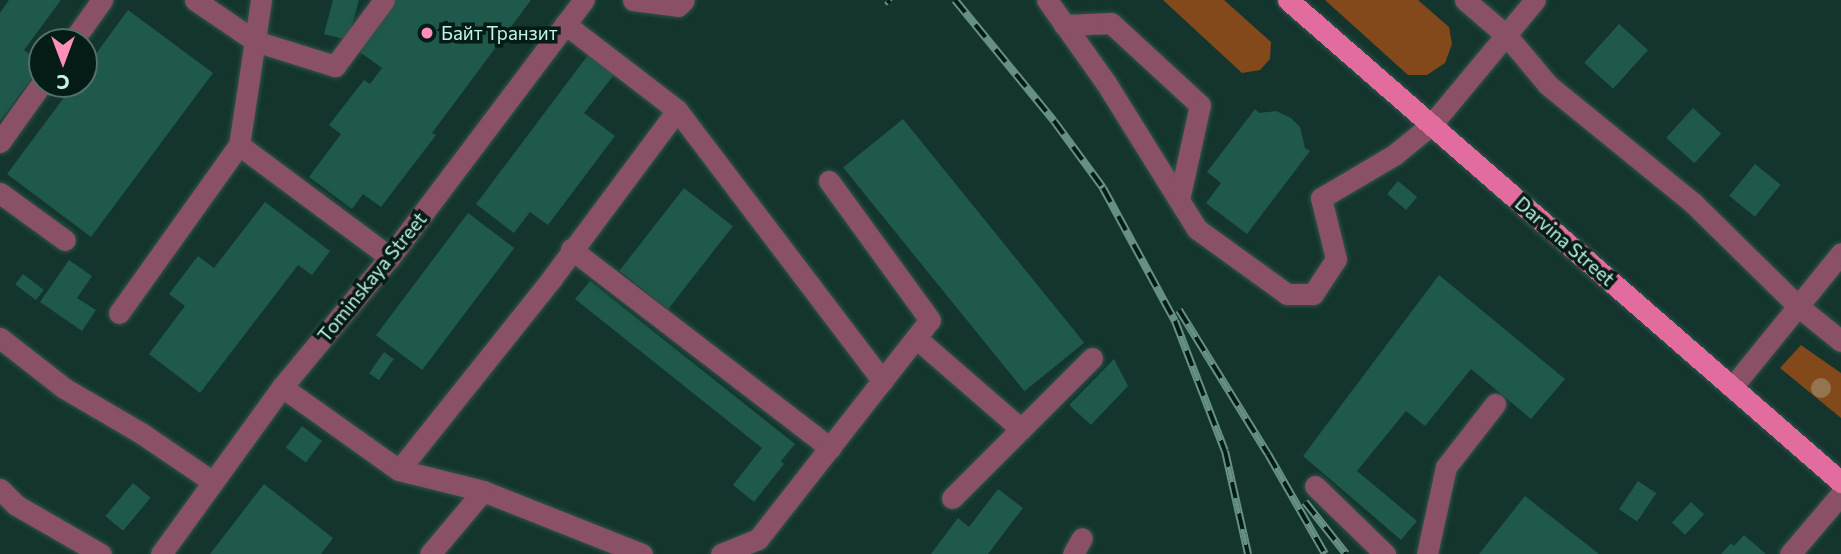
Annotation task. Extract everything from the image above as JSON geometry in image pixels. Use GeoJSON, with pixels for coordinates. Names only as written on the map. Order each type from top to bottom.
{"type":"FeatureCollection","features":[{"type":"Feature","properties":{"kind":"main road","name":"Darvina Street"},"geometry":{"type":"LineString","coordinates":[[1288,0],[1841,482]]}},
{"type":"Feature","properties":{"kind":"street"},"geometry":{"type":"LineString","coordinates":[[82,28],[102,0]]}},
{"type":"Feature","properties":{"kind":"street"},"geometry":{"type":"LineString","coordinates":[[195,0],[255,41],[335,66],[384,0]]}},
{"type":"Feature","properties":{"kind":"street"},"geometry":{"type":"LineString","coordinates":[[119,313],[239,145],[261,0]]}},
{"type":"Feature","properties":{"kind":"street","name":"Tominskaya Street"},"geometry":{"type":"LineString","coordinates":[[161,554],[282,387],[390,257],[584,0]]}},
{"type":"Feature","properties":{"kind":"street"},"geometry":{"type":"LineString","coordinates":[[633,0],[678,6],[684,0]]}},
{"type":"Feature","properties":{"kind":"street"},"geometry":{"type":"LineString","coordinates":[[1047,0],[1105,83],[1197,229],[1287,294],[1313,294],[1336,259],[1321,198],[1394,155],[1432,124],[1535,0]]}},
{"type":"Feature","properties":{"kind":"street"},"geometry":{"type":"LineString","coordinates":[[1465,0],[1507,36],[1548,85],[1693,203],[1799,307],[1841,341]]}},
{"type":"Feature","properties":{"kind":"street"},"geometry":{"type":"LineString","coordinates":[[1064,25],[1111,23],[1200,105],[1179,200]]}},
{"type":"Feature","properties":{"kind":"street"},"geometry":{"type":"LineString","coordinates":[[565,24],[677,110],[883,381]]}},
{"type":"Feature","properties":{"kind":"street"},"geometry":{"type":"LineString","coordinates":[[0,142],[31,98]]}},
{"type":"Feature","properties":{"kind":"street"},"geometry":{"type":"LineString","coordinates":[[398,470],[552,278],[677,110]]}},
{"type":"Feature","properties":{"kind":"street"},"geometry":{"type":"LineString","coordinates":[[239,145],[390,257]]}},
{"type":"Feature","properties":{"kind":"street"},"geometry":{"type":"LineString","coordinates":[[721,554],[758,538],[930,320],[829,181]]}},
{"type":"Feature","properties":{"kind":"street"},"geometry":{"type":"LineString","coordinates":[[0,193],[65,240]]}},
{"type":"Feature","properties":{"kind":"street"},"geometry":{"type":"LineString","coordinates":[[571,249],[830,447]]}},
{"type":"Feature","properties":{"kind":"street"},"geometry":{"type":"LineString","coordinates":[[1732,386],[1841,253]]}},
{"type":"Feature","properties":{"kind":"street"},"geometry":{"type":"LineString","coordinates":[[0,338],[64,388],[141,433],[213,482]]}},
{"type":"Feature","properties":{"kind":"street"},"geometry":{"type":"LineString","coordinates":[[916,338],[1021,429]]}},
{"type":"Feature","properties":{"kind":"street"},"geometry":{"type":"LineString","coordinates":[[952,498],[1092,358]]}},
{"type":"Feature","properties":{"kind":"street"},"geometry":{"type":"LineString","coordinates":[[282,387],[398,470],[483,491],[642,554]]}},
{"type":"Feature","properties":{"kind":"street"},"geometry":{"type":"LineString","coordinates":[[1427,554],[1446,467],[1495,404]]}},
{"type":"Feature","properties":{"kind":"street"},"geometry":{"type":"LineString","coordinates":[[1315,486],[1385,554]]}},
{"type":"Feature","properties":{"kind":"street"},"geometry":{"type":"LineString","coordinates":[[0,489],[16,505],[100,554]]}},
{"type":"Feature","properties":{"kind":"street"},"geometry":{"type":"LineString","coordinates":[[430,554],[483,491]]}},
{"type":"Feature","properties":{"kind":"street"},"geometry":{"type":"LineString","coordinates":[[1790,554],[1841,494]]}},
{"type":"Feature","properties":{"kind":"shaded area"},"geometry":{"type":"Polygon","coordinates":[[[1163,0],[1224,0],[1271,42],[1270,59],[1260,70],[1242,73],[1163,0]]]}},
{"type":"Feature","properties":{"kind":"shaded area"},"geometry":{"type":"Polygon","coordinates":[[[1325,0],[1418,0],[1449,27],[1452,44],[1445,63],[1427,75],[1408,75],[1325,0]]]}},
{"type":"Feature","properties":{"kind":"shaded area"},"geometry":{"type":"Polygon","coordinates":[[[1801,345],[1841,373],[1841,418],[1780,368],[1801,345]]]}},
{"type":"Feature","properties":{"kind":"building"},"geometry":{"type":"Polygon","coordinates":[[[9,0],[61,0],[40,28],[28,28],[28,45],[24,50],[28,53],[28,83],[0,121],[0,13],[9,0]]]}},
{"type":"Feature","properties":{"kind":"building"},"geometry":{"type":"Polygon","coordinates":[[[333,0],[359,0],[348,40],[324,34],[333,0]]]}},
{"type":"Feature","properties":{"kind":"building"},"geometry":{"type":"Polygon","coordinates":[[[395,0],[531,0],[432,133],[436,135],[381,207],[363,194],[352,209],[309,177],[341,134],[329,125],[364,80],[370,84],[382,68],[357,50],[395,0]]]}},
{"type":"Feature","properties":{"kind":"building"},"geometry":{"type":"Polygon","coordinates":[[[128,10],[213,73],[91,237],[7,174],[64,98],[98,98],[98,51],[128,10]]]}},
{"type":"Feature","properties":{"kind":"building"},"geometry":{"type":"Polygon","coordinates":[[[1619,24],[1648,50],[1613,89],[1584,63],[1619,24]]]}},
{"type":"Feature","properties":{"kind":"building"},"geometry":{"type":"Polygon","coordinates":[[[591,51],[617,71],[584,113],[615,136],[548,225],[530,212],[514,233],[476,204],[591,51]]]}},
{"type":"Feature","properties":{"kind":"building"},"geometry":{"type":"Polygon","coordinates":[[[1693,108],[1721,133],[1694,163],[1666,138],[1693,108]]]}},
{"type":"Feature","properties":{"kind":"building"},"geometry":{"type":"Polygon","coordinates":[[[1255,109],[1259,113],[1276,111],[1291,118],[1300,127],[1305,148],[1310,151],[1247,234],[1206,203],[1221,183],[1207,172],[1255,109]]]}},
{"type":"Feature","properties":{"kind":"building"},"geometry":{"type":"Polygon","coordinates":[[[903,119],[1084,343],[1024,391],[843,167],[903,119]]]}},
{"type":"Feature","properties":{"kind":"building"},"geometry":{"type":"Polygon","coordinates":[[[1755,164],[1781,185],[1755,217],[1729,196],[1755,164]]]}},
{"type":"Feature","properties":{"kind":"building"},"geometry":{"type":"Polygon","coordinates":[[[1398,181],[1417,197],[1406,210],[1387,194],[1398,181]]]}},
{"type":"Feature","properties":{"kind":"building"},"geometry":{"type":"Polygon","coordinates":[[[684,188],[733,226],[668,309],[619,271],[684,188]]]}},
{"type":"Feature","properties":{"kind":"building"},"geometry":{"type":"Polygon","coordinates":[[[265,202],[330,251],[312,275],[298,265],[200,393],[149,354],[185,306],[169,294],[198,256],[214,268],[265,202]]]}},
{"type":"Feature","properties":{"kind":"building"},"geometry":{"type":"Polygon","coordinates":[[[468,213],[514,248],[422,370],[376,335],[468,213]]]}},
{"type":"Feature","properties":{"kind":"building"},"geometry":{"type":"Polygon","coordinates":[[[69,260],[92,276],[77,298],[96,310],[82,331],[40,302],[69,260]]]}},
{"type":"Feature","properties":{"kind":"building"},"geometry":{"type":"Polygon","coordinates":[[[23,274],[44,290],[36,300],[15,284],[23,274]]]}},
{"type":"Feature","properties":{"kind":"building"},"geometry":{"type":"Polygon","coordinates":[[[1439,275],[1565,379],[1531,419],[1471,369],[1425,426],[1406,411],[1357,471],[1417,521],[1401,540],[1303,456],[1439,275]]]}},
{"type":"Feature","properties":{"kind":"building"},"geometry":{"type":"Polygon","coordinates":[[[590,281],[795,444],[781,461],[784,464],[754,502],[733,485],[762,448],[575,299],[590,281]]]}},
{"type":"Feature","properties":{"kind":"building"},"geometry":{"type":"Polygon","coordinates":[[[384,352],[394,359],[379,380],[369,373],[384,352]]]}},
{"type":"Feature","properties":{"kind":"building"},"geometry":{"type":"Polygon","coordinates":[[[1114,359],[1128,386],[1091,425],[1069,405],[1114,359]]]}},
{"type":"Feature","properties":{"kind":"building"},"geometry":{"type":"Polygon","coordinates":[[[302,426],[322,441],[306,463],[286,448],[302,426]]]}},
{"type":"Feature","properties":{"kind":"building"},"geometry":{"type":"Polygon","coordinates":[[[1638,481],[1656,493],[1637,521],[1619,509],[1638,481]]]}},
{"type":"Feature","properties":{"kind":"building"},"geometry":{"type":"Polygon","coordinates":[[[133,483],[151,498],[123,531],[105,516],[133,483]]]}},
{"type":"Feature","properties":{"kind":"building"},"geometry":{"type":"Polygon","coordinates":[[[264,484],[333,538],[321,554],[210,554],[264,484]]]}},
{"type":"Feature","properties":{"kind":"building"},"geometry":{"type":"Polygon","coordinates":[[[998,489],[1023,508],[988,554],[931,554],[958,518],[969,527],[998,489]]]}},
{"type":"Feature","properties":{"kind":"building"},"geometry":{"type":"Polygon","coordinates":[[[1525,496],[1599,554],[1479,554],[1525,496]]]}},
{"type":"Feature","properties":{"kind":"building"},"geometry":{"type":"Polygon","coordinates":[[[1691,502],[1704,514],[1685,535],[1672,522],[1691,502]]]}},
{"type":"Feature","properties":{"kind":"building"},"geometry":{"type":"Polygon","coordinates":[[[1744,535],[1766,554],[1721,554],[1731,543],[1734,546],[1744,535]]]}},
{"type":"Feature","properties":{"kind":"railway"},"geometry":{"type":"LineString","coordinates":[[887,0],[890,3]]}},
{"type":"Feature","properties":{"kind":"railway"},"geometry":{"type":"LineString","coordinates":[[955,0],[1054,121],[1103,188],[1175,321],[1225,451],[1248,554]]}},
{"type":"Feature","properties":{"kind":"railway"},"geometry":{"type":"LineString","coordinates":[[1179,310],[1268,454],[1325,554]]}},
{"type":"Feature","properties":{"kind":"railway"},"geometry":{"type":"LineString","coordinates":[[1305,502],[1346,554]]}},
{"type":"Feature","properties":{"kind":"place","name":"Байт Транзит"},"geometry":{"type":"Point","coordinates":[427,33]}}]}
